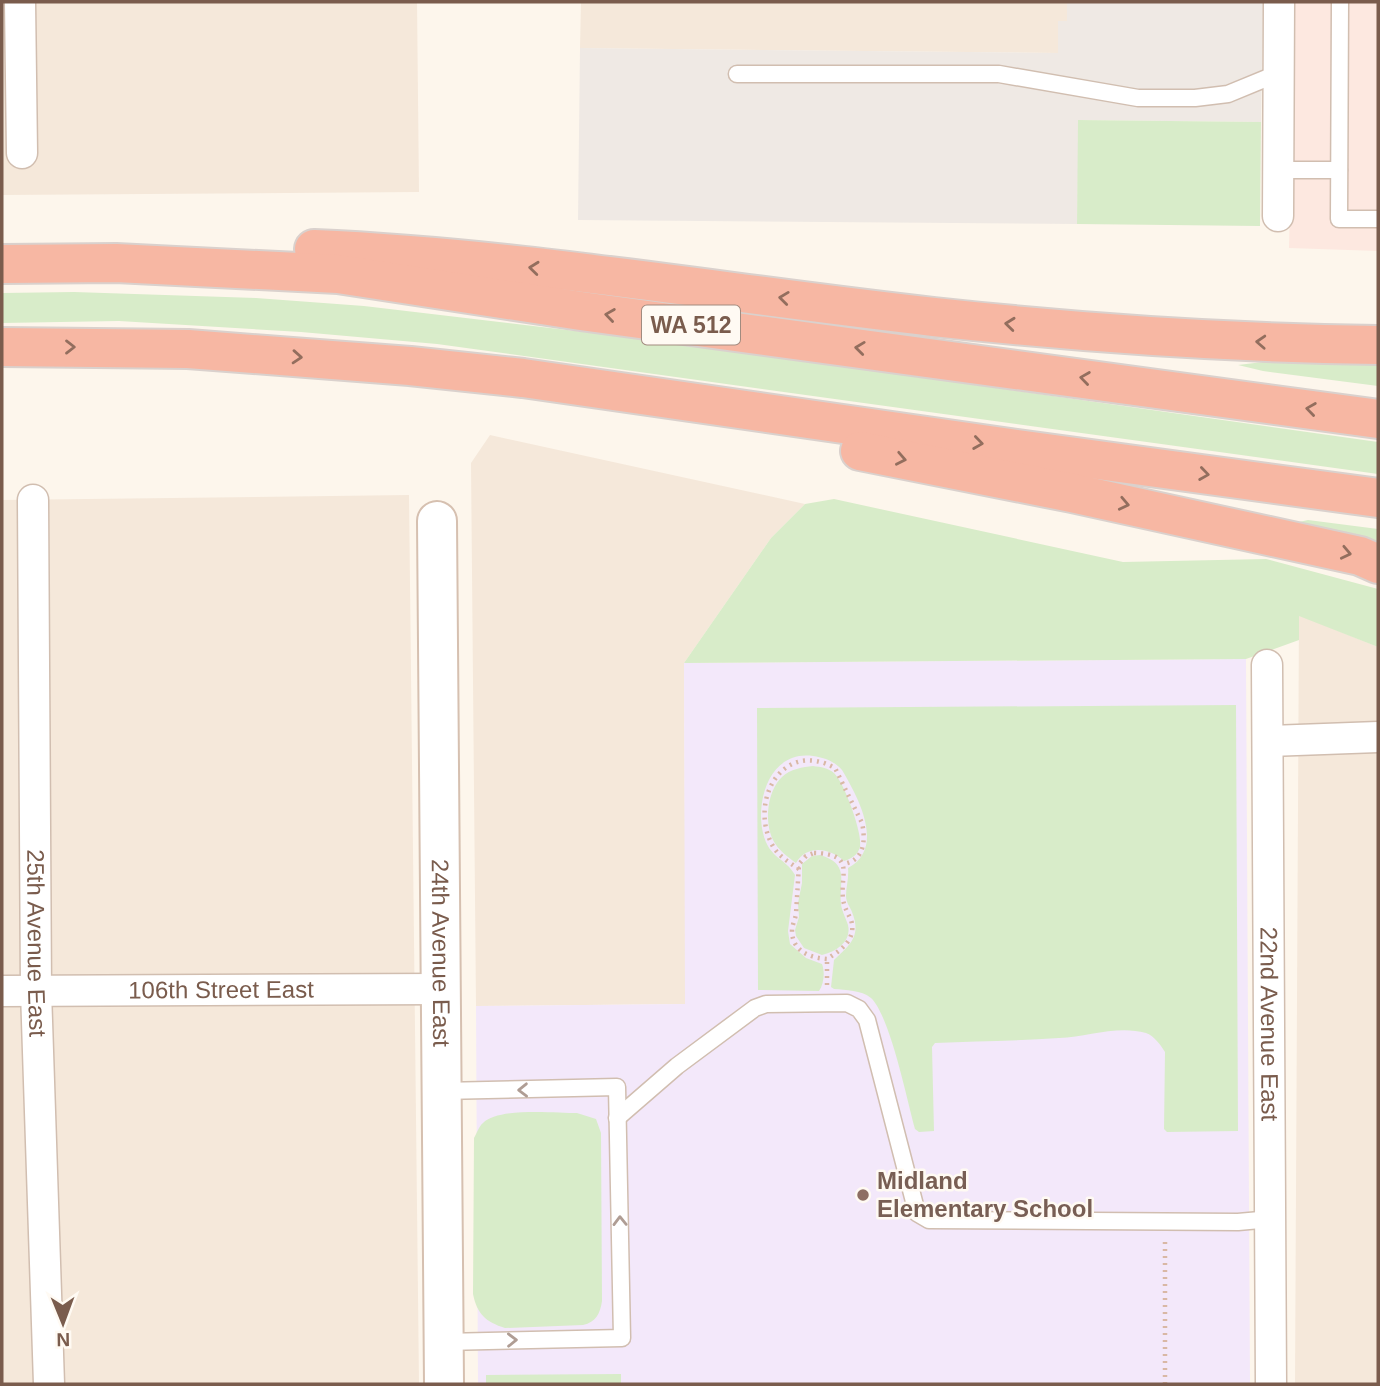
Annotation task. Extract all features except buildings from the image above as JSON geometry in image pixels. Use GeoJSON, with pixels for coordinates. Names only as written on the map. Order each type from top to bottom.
{"type":"FeatureCollection","features":[{"type":"Feature","properties":{"kind":"highway"},"geometry":{"type":"LineString","coordinates":[[116,263],[269,247],[374,252],[570,271],[932,317],[1116,335],[1285,344],[1378,345]]}},
{"type":"Feature","properties":{"kind":"highway","name":"WA 512"},"geometry":{"type":"LineString","coordinates":[[2,264],[116,263],[338,274],[581,311],[1378,419]]}},
{"type":"Feature","properties":{"kind":"highway"},"geometry":{"type":"LineString","coordinates":[[2,347],[188,349],[410,366],[523,378],[1378,498]]}},
{"type":"Feature","properties":{"kind":"highway"},"geometry":{"type":"LineString","coordinates":[[523,378],[1072,493],[1360,556],[1378,564]]}},
{"type":"Feature","properties":{"kind":"street"},"geometry":{"type":"LineString","coordinates":[[20,2],[22,153]]}},
{"type":"Feature","properties":{"kind":"street"},"geometry":{"type":"LineString","coordinates":[[1278,216],[1279,2]]}},
{"type":"Feature","properties":{"kind":"street","name":"25th Avenue East"},"geometry":{"type":"LineString","coordinates":[[33,500],[36,991],[49,1384]]}},
{"type":"Feature","properties":{"kind":"street","name":"24th Avenue East"},"geometry":{"type":"LineString","coordinates":[[437,521],[444,1384]]}},
{"type":"Feature","properties":{"kind":"street","name":"22nd Avenue East"},"geometry":{"type":"LineString","coordinates":[[1268,665],[1272,1384]]}},
{"type":"Feature","properties":{"kind":"street"},"geometry":{"type":"LineString","coordinates":[[1269,741],[1378,737]]}},
{"type":"Feature","properties":{"kind":"street","name":"106th Street East"},"geometry":{"type":"LineString","coordinates":[[2,991],[441,989]]}},
{"type":"Feature","properties":{"kind":"lane"},"geometry":{"type":"LineString","coordinates":[[1340,2],[1339,219],[1378,219]]}},
{"type":"Feature","properties":{"kind":"lane"},"geometry":{"type":"LineString","coordinates":[[737,74],[999,74],[1138,98],[1195,98],[1228,94],[1279,73]]}},
{"type":"Feature","properties":{"kind":"lane"},"geometry":{"type":"LineString","coordinates":[[1279,170],[1339,170]]}},
{"type":"Feature","properties":{"kind":"lane"},"geometry":{"type":"LineString","coordinates":[[617,1118],[677,1066],[755,1008],[766,1004],[847,1003],[859,1009],[867,1020],[917,1213],[929,1220],[1238,1222],[1271,1219]]}},
{"type":"Feature","properties":{"kind":"lane"},"geometry":{"type":"LineString","coordinates":[[442,1091],[617,1087],[622,1338],[444,1342]]}},
{"type":"Feature","properties":{"kind":"path"},"geometry":{"type":"LineString","coordinates":[[799,869],[779,854],[771,841],[766,820],[766,798],[774,779],[781,771],[792,764],[809,760],[835,768],[862,823],[862,851],[854,861],[843,864]]}},
{"type":"Feature","properties":{"kind":"path"},"geometry":{"type":"LineString","coordinates":[[814,853],[832,855],[843,864],[844,900],[852,929],[848,943],[827,959],[810,956],[794,943],[792,931],[799,869],[802,859],[814,853]]}},
{"type":"Feature","properties":{"kind":"path"},"geometry":{"type":"LineString","coordinates":[[1165,1222],[1165,1384]]}},
{"type":"Feature","properties":{"kind":"shaded area"},"geometry":{"type":"Polygon","coordinates":[[[2,2],[417,2],[419,192],[2,195],[2,2]]]}},
{"type":"Feature","properties":{"kind":"shaded area"},"geometry":{"type":"Polygon","coordinates":[[[581,2],[1067,2],[1067,22],[1058,22],[1058,53],[580,48],[581,2]]]}},
{"type":"Feature","properties":{"kind":"shaded area"},"geometry":{"type":"Polygon","coordinates":[[[1067,2],[1263,2],[1261,122],[1079,120],[1077,224],[578,220],[580,48],[1058,53],[1058,21],[1067,21],[1067,2]]]}},
{"type":"Feature","properties":{"kind":"shaded area"},"geometry":{"type":"Polygon","coordinates":[[[1295,2],[1378,2],[1378,251],[1289,248],[1295,2]]]}},
{"type":"Feature","properties":{"kind":"shaded area"},"geometry":{"type":"Polygon","coordinates":[[[490,435],[805,504],[771,538],[684,663],[686,1004],[476,1006],[471,463],[490,435]]]}},
{"type":"Feature","properties":{"kind":"shaded area"},"geometry":{"type":"Polygon","coordinates":[[[409,495],[419,1384],[2,1384],[2,500],[409,495]]]}},
{"type":"Feature","properties":{"kind":"shaded area"},"geometry":{"type":"Polygon","coordinates":[[[1299,615],[1378,647],[1378,1384],[1295,1384],[1299,615]]]}},
{"type":"Feature","properties":{"kind":"shaded area","name":"Midland Elementary School"},"geometry":{"type":"Polygon","coordinates":[[[1246,659],[1250,1384],[478,1384],[476,1006],[685,1004],[684,663],[1246,659]]]}},
{"type":"Feature","properties":{"kind":"green space"},"geometry":{"type":"Polygon","coordinates":[[[1078,120],[1261,122],[1260,226],[1077,224],[1078,120]]]}},
{"type":"Feature","properties":{"kind":"green space"},"geometry":{"type":"Polygon","coordinates":[[[74,292],[256,298],[364,306],[694,345],[1378,442],[1378,474],[437,344],[301,332],[119,321],[2,323],[2,293],[74,292]]]}},
{"type":"Feature","properties":{"kind":"green space"},"geometry":{"type":"Polygon","coordinates":[[[1271,361],[1378,364],[1378,386],[1263,371],[1238,365],[1271,361]]]}},
{"type":"Feature","properties":{"kind":"green space"},"geometry":{"type":"Polygon","coordinates":[[[834,499],[1123,562],[1266,559],[1378,589],[1378,647],[1299,616],[1299,640],[1246,659],[684,663],[771,538],[805,504],[834,499]]]}},
{"type":"Feature","properties":{"kind":"green space"},"geometry":{"type":"Polygon","coordinates":[[[1308,520],[1378,529],[1378,546],[1305,528],[1299,522],[1308,520]]]}},
{"type":"Feature","properties":{"kind":"green space"},"geometry":{"type":"Polygon","coordinates":[[[1236,705],[1238,1131],[1167,1132],[1164,1129],[1165,1052],[1149,1034],[1124,1030],[1059,1038],[935,1043],[932,1047],[934,1131],[919,1132],[915,1129],[891,1040],[878,1008],[871,998],[863,993],[831,987],[834,960],[849,945],[855,934],[855,921],[846,898],[848,868],[859,859],[865,848],[867,835],[861,808],[842,770],[821,758],[798,756],[777,769],[764,792],[761,820],[769,848],[795,875],[788,931],[790,944],[806,958],[822,964],[822,985],[819,991],[758,990],[757,708],[1236,705]]]}},
{"type":"Feature","properties":{"kind":"green space"},"geometry":{"type":"Polygon","coordinates":[[[813,766],[834,773],[852,808],[859,831],[860,847],[852,858],[847,860],[819,850],[806,853],[796,863],[783,853],[770,833],[768,807],[777,783],[789,772],[813,766]]]}},
{"type":"Feature","properties":{"kind":"green space"},"geometry":{"type":"Polygon","coordinates":[[[820,855],[836,863],[839,868],[841,904],[849,931],[841,945],[822,955],[804,948],[795,930],[799,917],[802,864],[812,856],[820,855]]]}},
{"type":"Feature","properties":{"kind":"green space"},"geometry":{"type":"Polygon","coordinates":[[[528,1112],[577,1113],[596,1119],[601,1133],[600,1310],[594,1320],[583,1325],[505,1328],[483,1316],[473,1294],[474,1138],[483,1123],[501,1115],[528,1112]]]}},
{"type":"Feature","properties":{"kind":"green space"},"geometry":{"type":"Polygon","coordinates":[[[621,1374],[621,1384],[486,1384],[486,1375],[621,1374]]]}},
{"type":"Feature","properties":{"kind":"place","name":"Midland Elementary School"},"geometry":{"type":"Point","coordinates":[863,1195]}}]}
